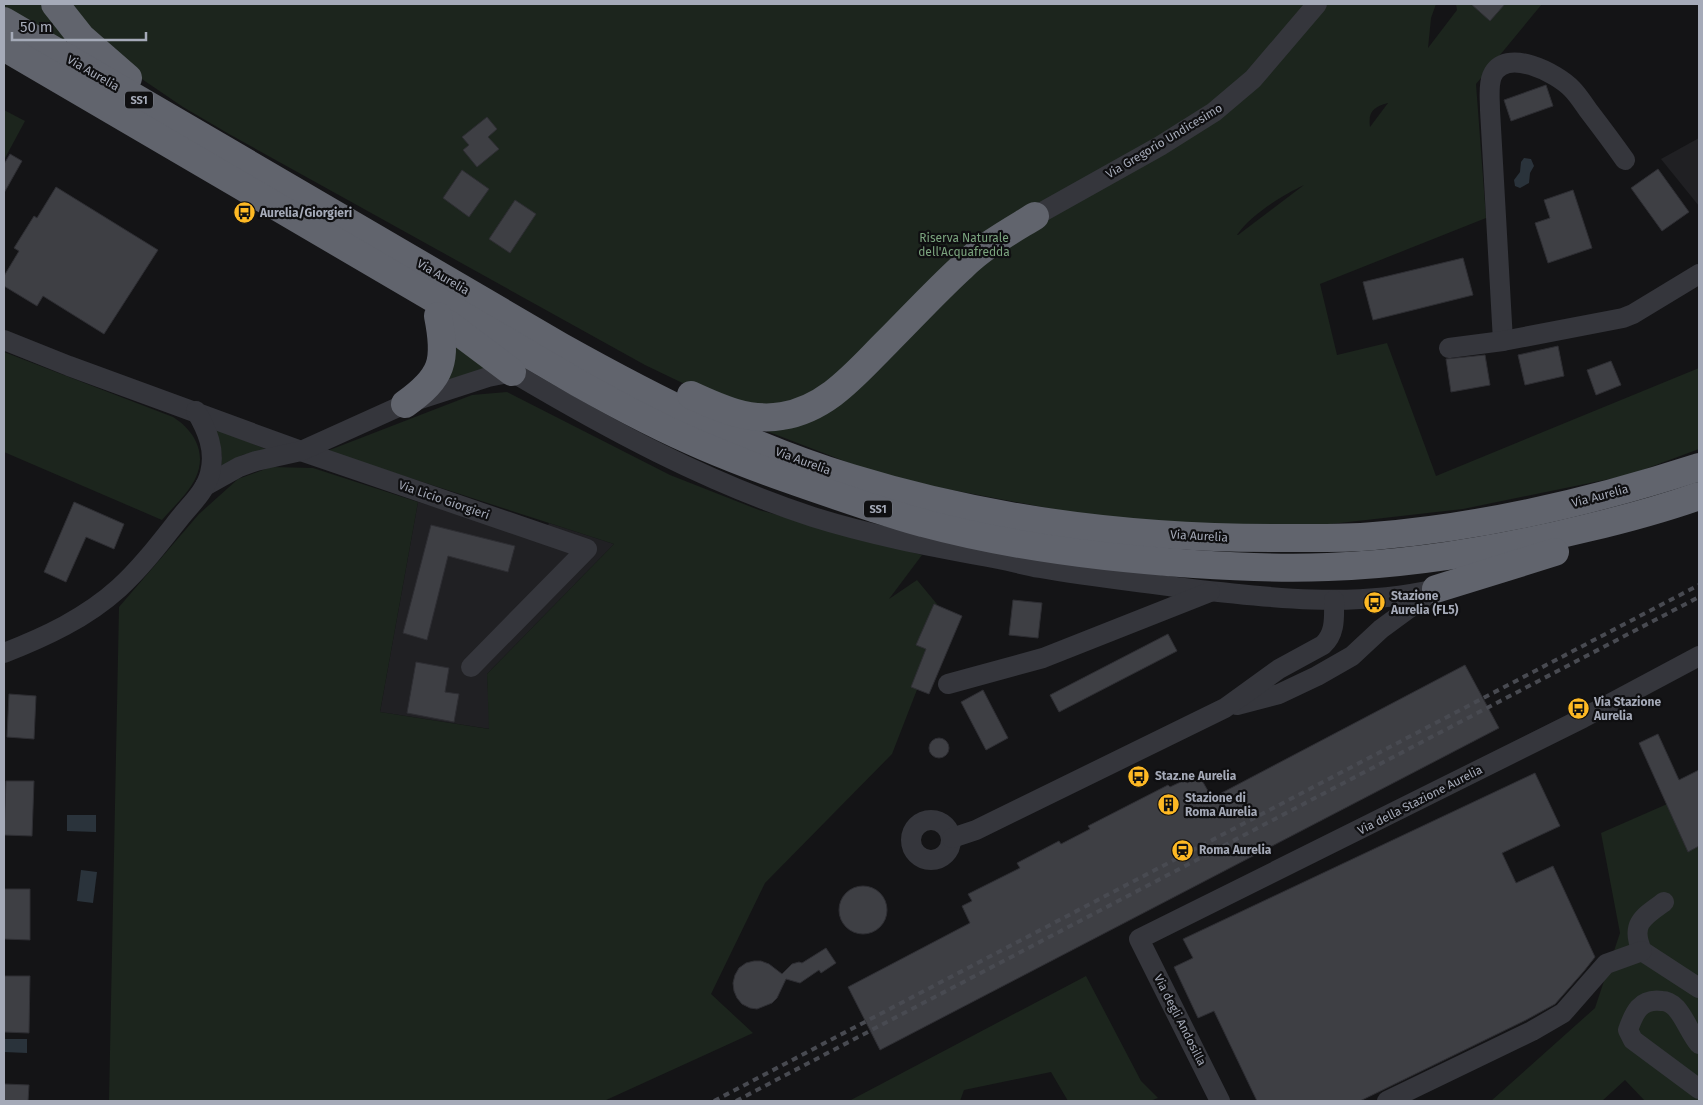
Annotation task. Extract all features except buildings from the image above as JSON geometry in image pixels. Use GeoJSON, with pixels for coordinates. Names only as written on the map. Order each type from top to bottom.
{"type":"FeatureCollection","features":[{"type":"Feature","properties":{"kind":"highway"},"geometry":{"type":"LineString","coordinates":[[55,4],[81,36],[114,67],[138,86],[274,178]]}},
{"type":"Feature","properties":{"kind":"highway","name":"Via Aurelia"},"geometry":{"type":"LineString","coordinates":[[4,21],[560,346],[643,391],[697,418],[770,449],[853,479],[928,499],[1008,516],[1127,532],[1203,537],[1316,538],[1376,536],[1460,525],[1553,508],[1628,489],[1699,467]]}},
{"type":"Feature","properties":{"kind":"highway","name":"Via Aurelia"},"geometry":{"type":"LineString","coordinates":[[4,47],[578,383],[665,429],[705,447],[805,486],[929,525],[1025,545],[1100,556],[1229,566],[1312,568],[1395,562],[1486,550],[1543,539],[1659,510],[1699,496]]}},
{"type":"Feature","properties":{"kind":"highway"},"geometry":{"type":"LineString","coordinates":[[177,148],[259,208],[438,316],[512,372]]}},
{"type":"Feature","properties":{"kind":"highway"},"geometry":{"type":"LineString","coordinates":[[462,288],[552,322],[670,385],[710,403],[749,416],[783,416],[809,408],[833,394],[982,248],[1036,216]]}},
{"type":"Feature","properties":{"kind":"highway"},"geometry":{"type":"LineString","coordinates":[[405,404],[431,382],[440,366],[443,348],[438,316]]}},
{"type":"Feature","properties":{"kind":"highway"},"geometry":{"type":"LineString","coordinates":[[1436,589],[1578,545],[1659,510]]}},
{"type":"Feature","properties":{"kind":"street","name":"Via Gregorio Undicesimo"},"geometry":{"type":"LineString","coordinates":[[1036,216],[1160,146],[1214,112],[1253,78],[1318,4]]}},
{"type":"Feature","properties":{"kind":"street"},"geometry":{"type":"LineString","coordinates":[[1503,341],[1490,110],[1492,75],[1502,64],[1514,61],[1537,67],[1560,79],[1572,88],[1625,160]]}},
{"type":"Feature","properties":{"kind":"street"},"geometry":{"type":"LineString","coordinates":[[1450,348],[1503,341],[1623,318],[1634,314],[1699,274]]}},
{"type":"Feature","properties":{"kind":"street","name":"Via Licio Giorgieri"},"geometry":{"type":"LineString","coordinates":[[4,340],[69,366],[301,450],[587,549],[471,668]]}},
{"type":"Feature","properties":{"kind":"street"},"geometry":{"type":"LineString","coordinates":[[205,486],[250,462],[301,450],[405,404],[488,376],[512,372],[611,429],[673,461],[740,490],[813,517],[904,541],[1038,568],[1211,591],[1334,600],[1385,598],[1436,589]]}},
{"type":"Feature","properties":{"kind":"street"},"geometry":{"type":"LineString","coordinates":[[4,653],[58,630],[91,610],[120,588],[164,538],[205,486],[212,465],[211,444],[196,412]]}},
{"type":"Feature","properties":{"kind":"street"},"geometry":{"type":"LineString","coordinates":[[1225,708],[1278,694],[1331,668],[1352,656],[1381,629],[1436,589]]}},
{"type":"Feature","properties":{"kind":"street"},"geometry":{"type":"LineString","coordinates":[[948,684],[1043,658],[1211,591]]}},
{"type":"Feature","properties":{"kind":"street"},"geometry":{"type":"LineString","coordinates":[[952,838],[976,830],[1225,708],[1279,669],[1322,645],[1332,633],[1334,600]]}},
{"type":"Feature","properties":{"kind":"street","name":"Via della Stazione Aurelia"},"geometry":{"type":"LineString","coordinates":[[1138,939],[1566,727],[1699,656]]}},
{"type":"Feature","properties":{"kind":"street"},"geometry":{"type":"LineString","coordinates":[[1664,902],[1644,916],[1637,927],[1637,941],[1642,951],[1699,988]]}},
{"type":"Feature","properties":{"kind":"street","name":"Via degli Andosilla"},"geometry":{"type":"LineString","coordinates":[[1138,939],[1219,1098]]}},
{"type":"Feature","properties":{"kind":"street"},"geometry":{"type":"LineString","coordinates":[[1386,1101],[1532,1031],[1563,1013],[1606,964],[1642,951]]}},
{"type":"Feature","properties":{"kind":"street"},"geometry":{"type":"LineString","coordinates":[[1699,1044],[1675,1007],[1666,1001],[1652,1000],[1642,1004],[1634,1015],[1628,1030],[1633,1040],[1699,1089]]}},
{"type":"Feature","properties":{"kind":"shaded area"},"geometry":{"type":"Polygon","coordinates":[[[1699,138],[1699,206],[1661,159],[1699,138]]]}},
{"type":"Feature","properties":{"kind":"shaded area"},"geometry":{"type":"Polygon","coordinates":[[[1524,158],[1531,159],[1534,166],[1530,173],[1529,183],[1520,188],[1515,186],[1514,180],[1520,172],[1521,162],[1524,158]]]}},
{"type":"Feature","properties":{"kind":"shaded area"},"geometry":{"type":"Polygon","coordinates":[[[418,502],[542,539],[549,523],[614,544],[487,674],[490,729],[380,712],[418,502]]]}},
{"type":"Feature","properties":{"kind":"shaded area"},"geometry":{"type":"Polygon","coordinates":[[[67,815],[96,815],[96,832],[67,831],[67,815]]]}},
{"type":"Feature","properties":{"kind":"shaded area"},"geometry":{"type":"Polygon","coordinates":[[[81,870],[97,872],[93,903],[77,901],[81,870]]]}},
{"type":"Feature","properties":{"kind":"shaded area"},"geometry":{"type":"Polygon","coordinates":[[[4,1039],[27,1039],[27,1053],[4,1052],[4,1039]]]}},
{"type":"Feature","properties":{"kind":"green space"},"geometry":{"type":"Polygon","coordinates":[[[4,4],[40,4],[56,27],[73,46],[4,7],[4,4]]]}},
{"type":"Feature","properties":{"kind":"green space","name":"Riserva Naturale dell'Acquafredda"},"geometry":{"type":"Polygon","coordinates":[[[66,4],[1436,4],[1431,18],[1428,48],[1457,10],[1456,4],[1542,4],[1476,84],[1486,218],[1320,284],[1337,355],[1387,343],[1436,476],[1699,368],[1699,449],[1629,475],[1463,509],[1322,525],[1223,525],[1134,519],[1069,512],[936,487],[865,469],[769,432],[720,401],[645,365],[229,134],[183,107],[133,73],[66,4]],[[1388,103],[1375,108],[1370,117],[1370,127],[1388,103]],[[1304,185],[1286,194],[1258,213],[1237,235],[1238,235],[1304,185]]]}},
{"type":"Feature","properties":{"kind":"green space"},"geometry":{"type":"Polygon","coordinates":[[[4,110],[25,121],[4,160],[4,110]]]}},
{"type":"Feature","properties":{"kind":"green space"},"geometry":{"type":"Polygon","coordinates":[[[455,341],[496,368],[445,382],[455,341]]]}},
{"type":"Feature","properties":{"kind":"green space"},"geometry":{"type":"Polygon","coordinates":[[[4,352],[173,417],[187,428],[199,451],[199,468],[189,489],[162,520],[4,452],[4,352]]]}},
{"type":"Feature","properties":{"kind":"green space"},"geometry":{"type":"Polygon","coordinates":[[[507,392],[670,475],[759,510],[922,555],[889,599],[917,580],[946,615],[892,754],[765,883],[711,994],[753,1033],[604,1101],[109,1101],[119,607],[199,514],[238,479],[271,467],[313,468],[418,502],[380,712],[489,729],[487,674],[614,544],[327,451],[472,395],[507,392]]]}},
{"type":"Feature","properties":{"kind":"green space"},"geometry":{"type":"Polygon","coordinates":[[[214,428],[268,450],[242,455],[221,471],[222,456],[214,428]]]}},
{"type":"Feature","properties":{"kind":"green space"},"geometry":{"type":"Polygon","coordinates":[[[1674,801],[1699,827],[1699,1101],[1645,1101],[1625,1080],[1602,1101],[1491,1101],[1595,1008],[1620,933],[1601,833],[1674,801]]]}},
{"type":"Feature","properties":{"kind":"green space"},"geometry":{"type":"Polygon","coordinates":[[[1086,976],[1141,1081],[1158,1098],[1150,1101],[1068,1101],[1051,1072],[964,1090],[960,1101],[849,1101],[1086,976]]]}},
{"type":"Feature","properties":{"kind":"railway"},"geometry":{"type":"LineString","coordinates":[[714,1101],[1699,585]]}},
{"type":"Feature","properties":{"kind":"railway"},"geometry":{"type":"LineString","coordinates":[[736,1101],[1699,597]]}},
{"type":"Feature","properties":{"kind":"place","name":"Aurelia/Giorgieri"},"geometry":{"type":"Point","coordinates":[244,213]}},
{"type":"Feature","properties":{"kind":"place","name":"Stazione Aurelia (FL5)"},"geometry":{"type":"Point","coordinates":[1375,603]}},
{"type":"Feature","properties":{"kind":"place","name":"Via Stazione Aurelia"},"geometry":{"type":"Point","coordinates":[1578,709]}},
{"type":"Feature","properties":{"kind":"place","name":"Staz.ne Aurelia"},"geometry":{"type":"Point","coordinates":[1139,776]}},
{"type":"Feature","properties":{"kind":"place","name":"Stazione di Roma Aurelia"},"geometry":{"type":"Point","coordinates":[1169,805]}},
{"type":"Feature","properties":{"kind":"place","name":"Roma Aurelia"},"geometry":{"type":"Point","coordinates":[1183,850]}}]}
